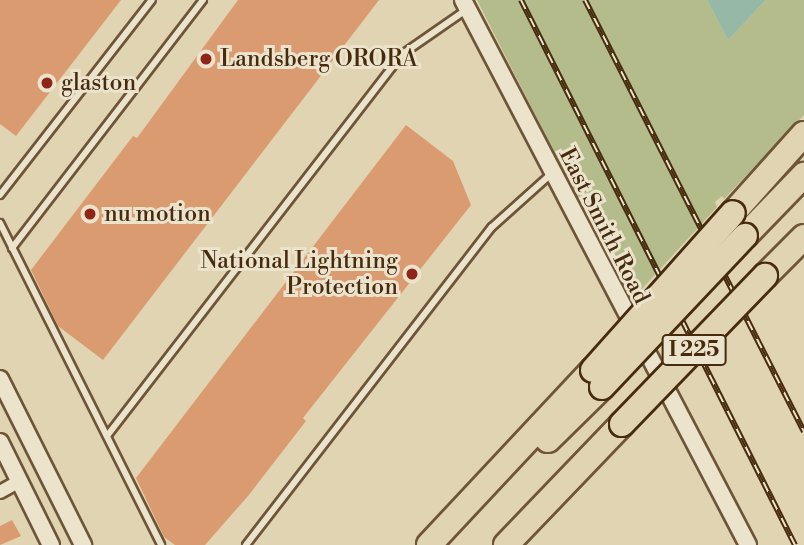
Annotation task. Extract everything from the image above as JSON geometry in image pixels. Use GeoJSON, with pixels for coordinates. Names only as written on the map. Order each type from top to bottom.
{"type":"FeatureCollection","features":[{"type":"Feature","properties":{"kind":"highway"},"geometry":{"type":"LineString","coordinates":[[442,545],[597,378],[733,213],[804,134]]}},
{"type":"Feature","properties":{"kind":"highway"},"geometry":{"type":"LineString","coordinates":[[429,545],[804,175]]}},
{"type":"Feature","properties":{"kind":"highway","name":"I 225"},"geometry":{"type":"LineString","coordinates":[[506,545],[804,237]]}},
{"type":"Feature","properties":{"kind":"street","name":"East Smith Road"},"geometry":{"type":"LineString","coordinates":[[465,5],[747,545]]}},
{"type":"Feature","properties":{"kind":"street"},"geometry":{"type":"LineString","coordinates":[[0,379],[83,545]]}},
{"type":"Feature","properties":{"kind":"street"},"geometry":{"type":"LineString","coordinates":[[0,442],[51,545]]}},
{"type":"Feature","properties":{"kind":"street"},"geometry":{"type":"LineString","coordinates":[[0,492],[20,481]]}},
{"type":"Feature","properties":{"kind":"lane"},"geometry":{"type":"LineString","coordinates":[[0,195],[152,0]]}},
{"type":"Feature","properties":{"kind":"lane"},"geometry":{"type":"LineString","coordinates":[[12,248],[203,0]]}},
{"type":"Feature","properties":{"kind":"lane"},"geometry":{"type":"LineString","coordinates":[[107,436],[401,55],[465,5]]}},
{"type":"Feature","properties":{"kind":"lane"},"geometry":{"type":"LineString","coordinates":[[246,545],[492,227],[552,174]]}},
{"type":"Feature","properties":{"kind":"lane"},"geometry":{"type":"LineString","coordinates":[[0,223],[161,545]]}},
{"type":"Feature","properties":{"kind":"shaded area"},"geometry":{"type":"Polygon","coordinates":[[[477,0],[707,0],[728,40],[766,0],[804,0],[804,115],[724,199],[722,196],[715,202],[717,207],[630,302],[477,0]]]}},
{"type":"Feature","properties":{"kind":"shaded area"},"geometry":{"type":"Polygon","coordinates":[[[707,0],[766,0],[728,40],[707,0]]]}},
{"type":"Feature","properties":{"kind":"building"},"geometry":{"type":"Polygon","coordinates":[[[0,0],[121,0],[16,136],[0,124],[0,0]]]}},
{"type":"Feature","properties":{"kind":"building"},"geometry":{"type":"Polygon","coordinates":[[[238,0],[379,0],[103,360],[58,326],[31,270],[133,136],[137,138],[238,0]]]}},
{"type":"Feature","properties":{"kind":"building"},"geometry":{"type":"Polygon","coordinates":[[[406,125],[453,161],[471,205],[303,418],[306,421],[248,496],[205,545],[175,545],[164,537],[136,478],[406,125]]]}},
{"type":"Feature","properties":{"kind":"building"},"geometry":{"type":"Polygon","coordinates":[[[12,520],[21,536],[0,545],[0,526],[12,520]]]}},
{"type":"Feature","properties":{"kind":"railway"},"geometry":{"type":"LineString","coordinates":[[521,0],[795,545]]}},
{"type":"Feature","properties":{"kind":"railway"},"geometry":{"type":"LineString","coordinates":[[585,0],[804,432]]}},
{"type":"Feature","properties":{"kind":"place","name":"Landsberg ORORA"},"geometry":{"type":"Point","coordinates":[206,59]}},
{"type":"Feature","properties":{"kind":"place","name":"glaston"},"geometry":{"type":"Point","coordinates":[47,83]}},
{"type":"Feature","properties":{"kind":"place","name":"nu motion"},"geometry":{"type":"Point","coordinates":[90,214]}},
{"type":"Feature","properties":{"kind":"place","name":"National Lightning Protection"},"geometry":{"type":"Point","coordinates":[412,274]}}]}
